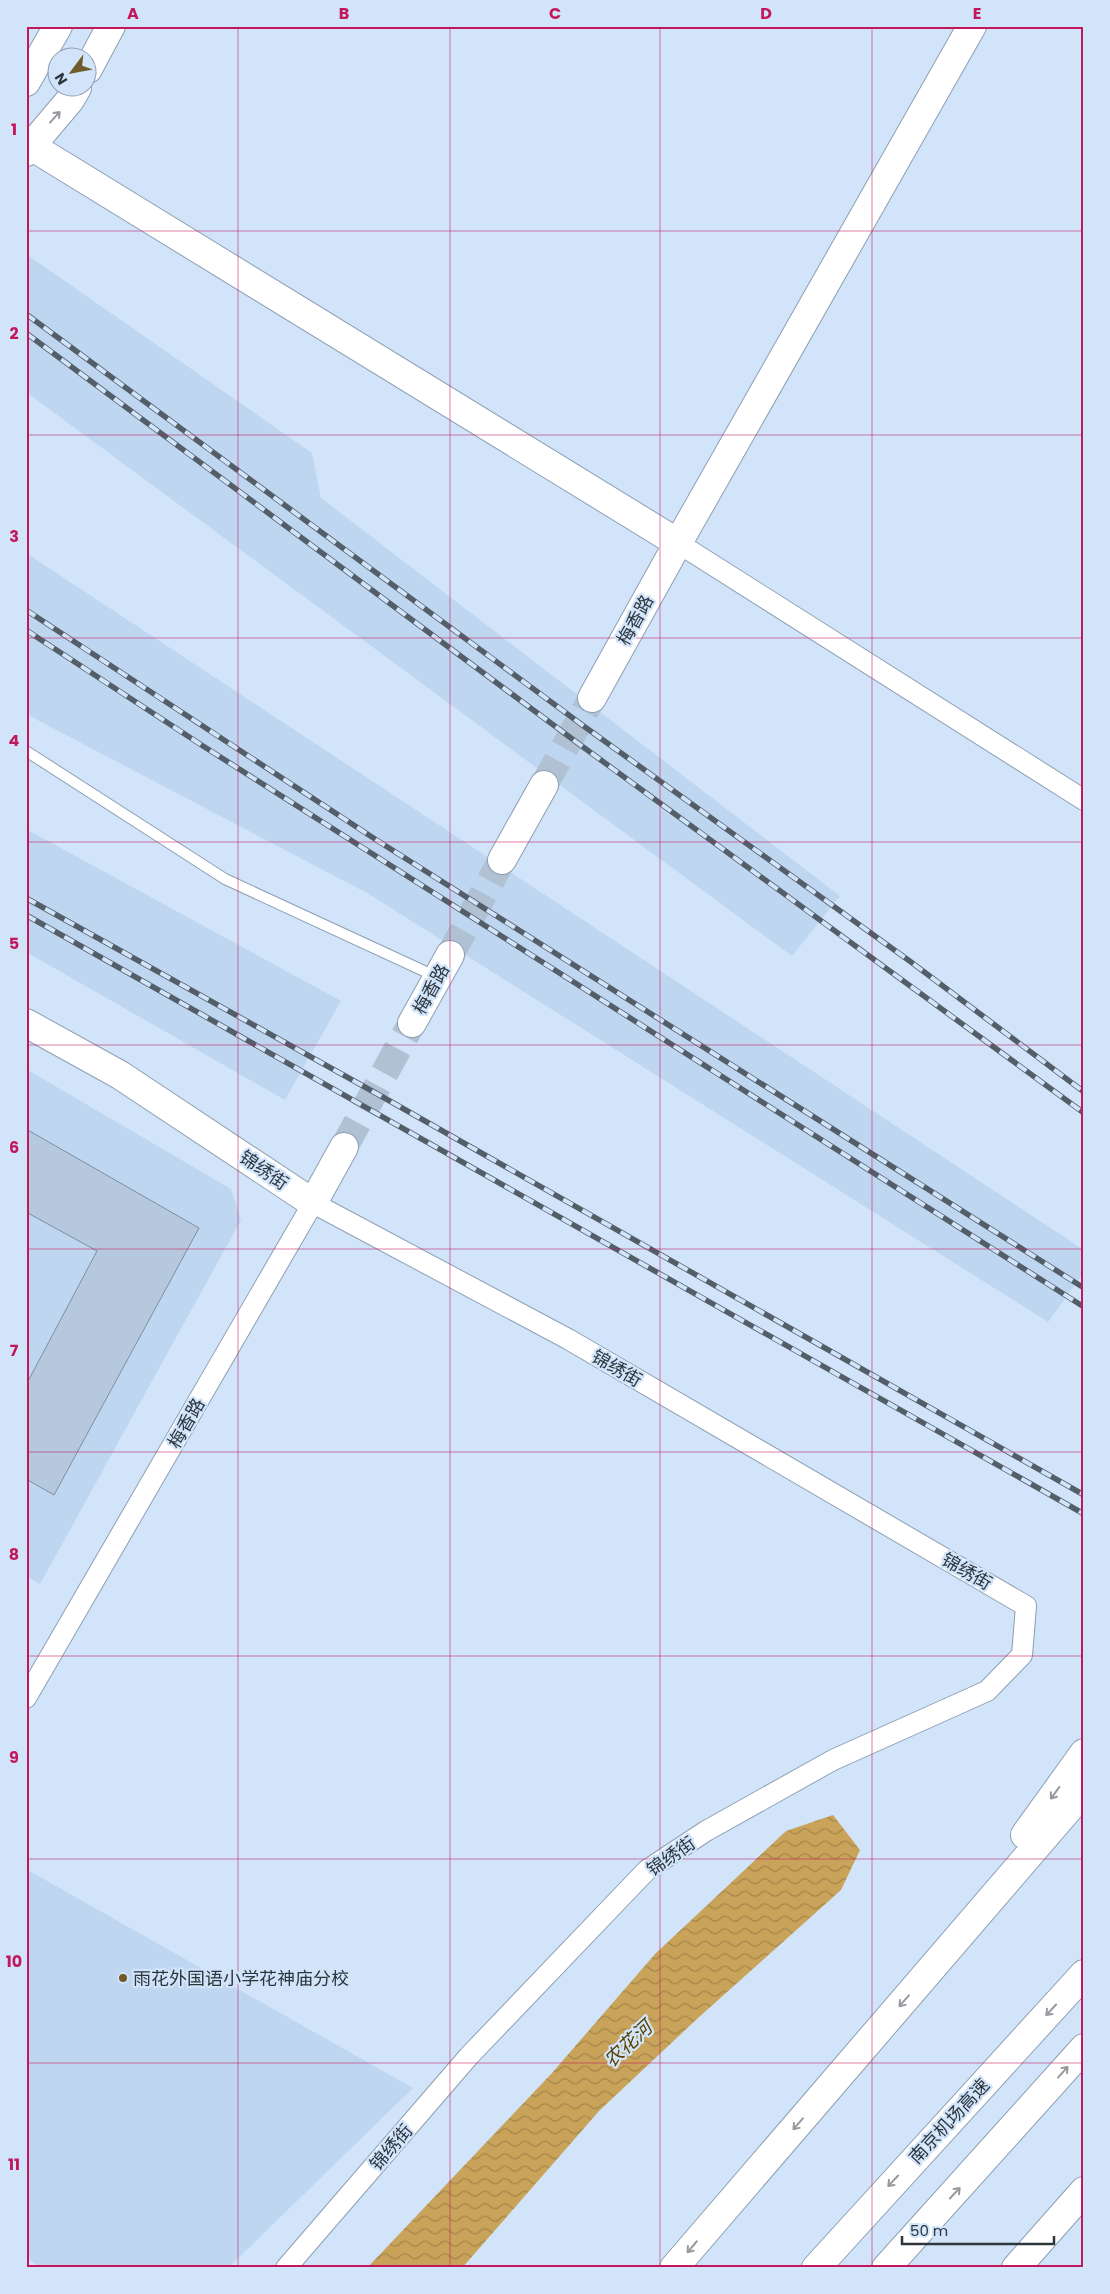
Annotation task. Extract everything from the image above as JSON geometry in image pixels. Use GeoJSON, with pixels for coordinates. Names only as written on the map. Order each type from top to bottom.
{"type":"FeatureCollection","features":[{"type":"Feature","properties":{"kind":"main road"},"geometry":{"type":"LineString","coordinates":[[26,82],[58,26]]}},
{"type":"Feature","properties":{"kind":"main road"},"geometry":{"type":"LineString","coordinates":[[98,50],[111,26]]}},
{"type":"Feature","properties":{"kind":"main road","name":"梅香路"},"geometry":{"type":"LineString","coordinates":[[592,698],[972,26]]}},
{"type":"Feature","properties":{"kind":"main road"},"geometry":{"type":"LineString","coordinates":[[71,98],[27,147],[678,543]]}},
{"type":"Feature","properties":{"kind":"main road"},"geometry":{"type":"LineString","coordinates":[[502,860],[544,785]]}},
{"type":"Feature","properties":{"kind":"main road","name":"梅香路"},"geometry":{"type":"LineString","coordinates":[[412,1023],[444,966]]}},
{"type":"Feature","properties":{"kind":"main road","name":"锦绣街"},"geometry":{"type":"LineString","coordinates":[[26,1023],[120,1075],[313,1203]]}},
{"type":"Feature","properties":{"kind":"main road","name":"梅香路"},"geometry":{"type":"LineString","coordinates":[[313,1203],[344,1147]]}},
{"type":"Feature","properties":{"kind":"main road"},"geometry":{"type":"LineString","coordinates":[[923,1978],[1084,1753]]}},
{"type":"Feature","properties":{"kind":"main road"},"geometry":{"type":"LineString","coordinates":[[674,2268],[1084,1791]]}},
{"type":"Feature","properties":{"kind":"main road","name":"南京机场高速"},"geometry":{"type":"LineString","coordinates":[[816,2268],[1084,1974]]}},
{"type":"Feature","properties":{"kind":"main road"},"geometry":{"type":"LineString","coordinates":[[886,2268],[1084,2048]]}},
{"type":"Feature","properties":{"kind":"main road"},"geometry":{"type":"LineString","coordinates":[[1016,2268],[1084,2191]]}},
{"type":"Feature","properties":{"kind":"street"},"geometry":{"type":"LineString","coordinates":[[678,543],[1084,800]]}},
{"type":"Feature","properties":{"kind":"street","name":"梅香路"},"geometry":{"type":"LineString","coordinates":[[26,1698],[313,1203]]}},
{"type":"Feature","properties":{"kind":"street","name":"锦绣街"},"geometry":{"type":"LineString","coordinates":[[286,2268],[469,2056],[647,1870],[706,1831],[833,1760],[987,1691],[1022,1655],[1026,1606],[568,1339],[313,1203]]}},
{"type":"Feature","properties":{"kind":"lane"},"geometry":{"type":"LineString","coordinates":[[26,751],[225,879],[444,966]]}},
{"type":"Feature","properties":{"kind":"shaded area"},"geometry":{"type":"Polygon","coordinates":[[[26,254],[312,453],[321,498],[840,896],[792,956],[26,392],[26,254]]]}},
{"type":"Feature","properties":{"kind":"shaded area"},"geometry":{"type":"Polygon","coordinates":[[[26,553],[1084,1250],[1084,1273],[1048,1322],[367,893],[26,714],[26,553]]]}},
{"type":"Feature","properties":{"kind":"shaded area"},"geometry":{"type":"Polygon","coordinates":[[[26,829],[341,1001],[285,1100],[26,952],[26,829]]]}},
{"type":"Feature","properties":{"kind":"shaded area"},"geometry":{"type":"Polygon","coordinates":[[[26,1069],[231,1189],[241,1220],[40,1584],[26,1576],[26,1069]]]}},
{"type":"Feature","properties":{"kind":"shaded area","name":"雨花外国语小学花神庙分校"},"geometry":{"type":"Polygon","coordinates":[[[26,1869],[413,2088],[228,2268],[43,2268],[26,2258],[26,1869]]]}},
{"type":"Feature","properties":{"kind":"water","name":"农花河"},"geometry":{"type":"Polygon","coordinates":[[[833,1815],[860,1850],[841,1890],[698,2018],[599,2111],[462,2268],[367,2268],[552,2073],[655,1954],[786,1831],[833,1815]]]}},
{"type":"Feature","properties":{"kind":"building"},"geometry":{"type":"Polygon","coordinates":[[[26,1129],[199,1228],[54,1495],[26,1479],[26,1385],[97,1251],[26,1212],[26,1129]]]}},
{"type":"Feature","properties":{"kind":"tunnel"},"geometry":{"type":"LineString","coordinates":[[544,785],[592,698]]}},
{"type":"Feature","properties":{"kind":"tunnel"},"geometry":{"type":"LineString","coordinates":[[450,955],[502,860]]}},
{"type":"Feature","properties":{"kind":"tunnel"},"geometry":{"type":"LineString","coordinates":[[344,1147],[412,1023]]}},
{"type":"Feature","properties":{"kind":"railway"},"geometry":{"type":"LineString","coordinates":[[26,314],[585,727],[911,962],[1084,1092]]}},
{"type":"Feature","properties":{"kind":"railway"},"geometry":{"type":"LineString","coordinates":[[26,333],[579,744],[1084,1113]]}},
{"type":"Feature","properties":{"kind":"railway"},"geometry":{"type":"LineString","coordinates":[[26,610],[378,841],[1084,1288]]}},
{"type":"Feature","properties":{"kind":"railway"},"geometry":{"type":"LineString","coordinates":[[26,630],[203,746],[1084,1307]]}},
{"type":"Feature","properties":{"kind":"railway"},"geometry":{"type":"LineString","coordinates":[[26,898],[381,1096],[1084,1495]]}},
{"type":"Feature","properties":{"kind":"railway"},"geometry":{"type":"LineString","coordinates":[[26,915],[1084,1514]]}},
{"type":"Feature","properties":{"kind":"place","name":"雨花外国语小学花神庙分校"},"geometry":{"type":"Point","coordinates":[123,1978]}}]}
